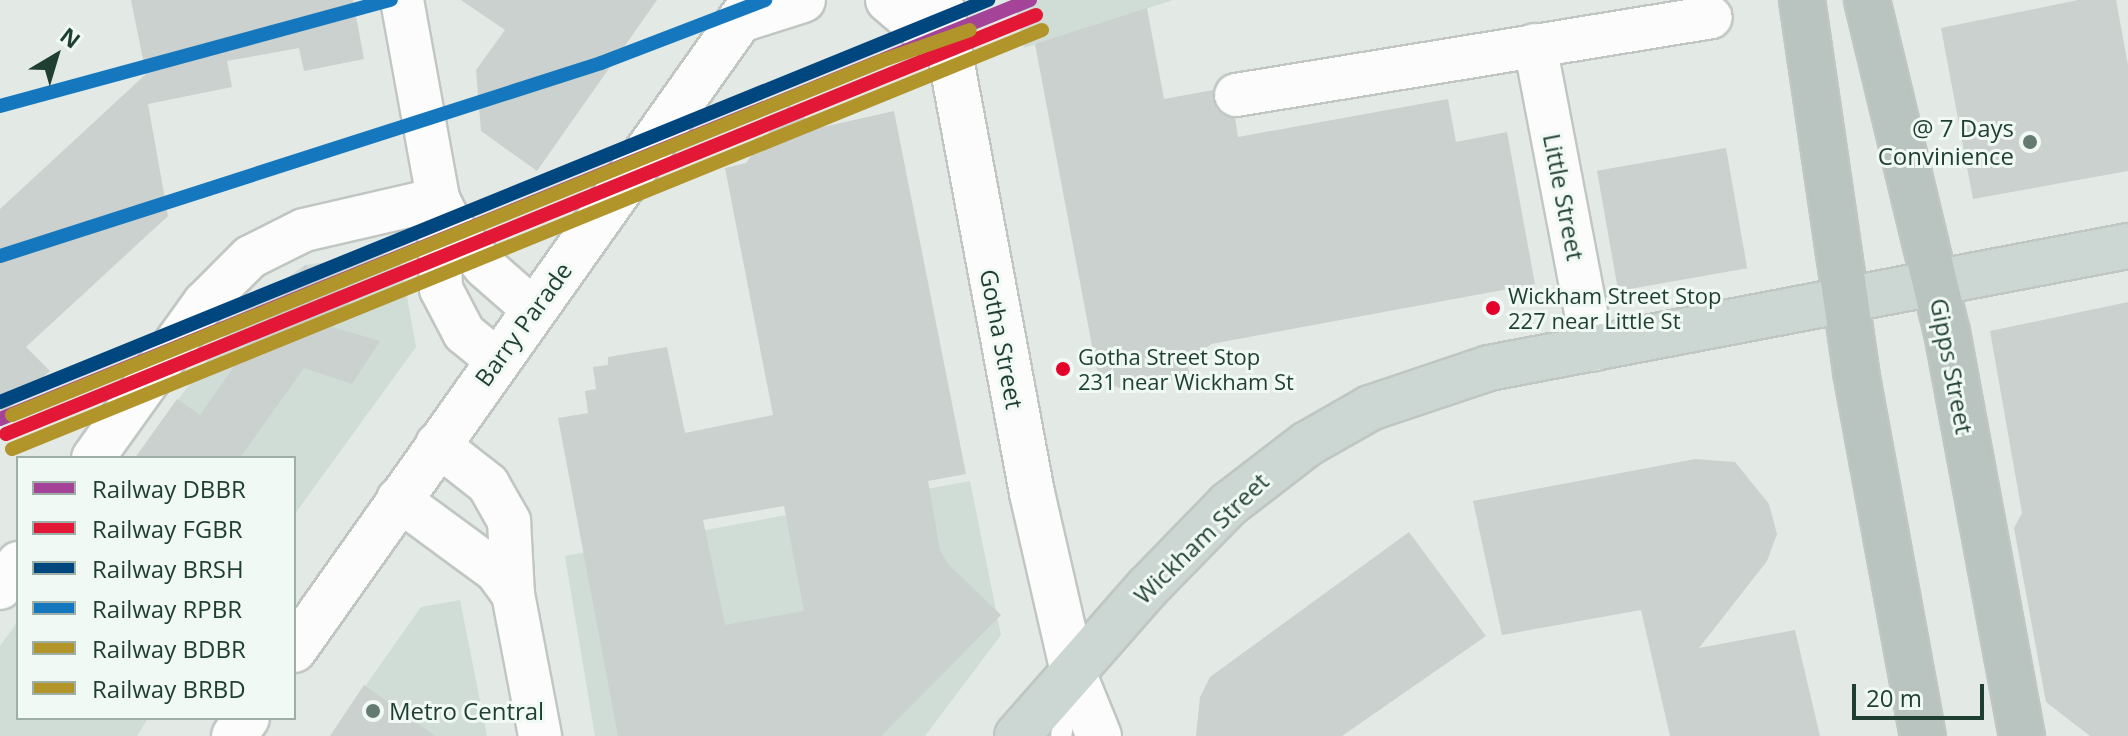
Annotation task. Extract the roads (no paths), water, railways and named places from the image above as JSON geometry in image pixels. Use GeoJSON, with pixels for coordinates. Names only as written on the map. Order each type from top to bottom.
{"type":"FeatureCollection","features":[{"type":"Feature","properties":{"kind":"highway"},"geometry":{"type":"LineString","coordinates":[[1802,0],[1847,300],[1923,736]]}},
{"type":"Feature","properties":{"kind":"highway","name":"Gipps Street"},"geometry":{"type":"LineString","coordinates":[[1867,0],[1936,285],[2022,736]]}},
{"type":"Feature","properties":{"kind":"main road","name":"Wickham Street"},"geometry":{"type":"LineString","coordinates":[[1017,736],[1229,504],[1307,444],[1370,408],[1428,385],[2128,246]]}},
{"type":"Feature","properties":{"kind":"street"},"geometry":{"type":"LineString","coordinates":[[402,0],[438,199],[441,289],[464,333],[497,360]]}},
{"type":"Feature","properties":{"kind":"street"},"geometry":{"type":"LineString","coordinates":[[747,10],[803,0]]}},
{"type":"Feature","properties":{"kind":"street"},"geometry":{"type":"LineString","coordinates":[[888,0],[948,51]]}},
{"type":"Feature","properties":{"kind":"street","name":"Gotha Street"},"geometry":{"type":"LineString","coordinates":[[938,2],[1029,477],[1073,672],[1099,736]]}},
{"type":"Feature","properties":{"kind":"street","name":"Barry Parade"},"geometry":{"type":"LineString","coordinates":[[296,647],[747,10]]}},
{"type":"Feature","properties":{"kind":"street"},"geometry":{"type":"LineString","coordinates":[[1236,95],[1711,17]]}},
{"type":"Feature","properties":{"kind":"street","name":"Little Street"},"geometry":{"type":"LineString","coordinates":[[1535,45],[1593,350]]}},
{"type":"Feature","properties":{"kind":"street"},"geometry":{"type":"LineString","coordinates":[[438,199],[453,228],[485,267],[533,309]]}},
{"type":"Feature","properties":{"kind":"street"},"geometry":{"type":"LineString","coordinates":[[94,456],[204,303],[250,257],[304,230],[438,199]]}},
{"type":"Feature","properties":{"kind":"street"},"geometry":{"type":"LineString","coordinates":[[437,444],[501,498],[509,521],[513,594],[540,736]]}},
{"type":"Feature","properties":{"kind":"street"},"geometry":{"type":"LineString","coordinates":[[398,499],[496,571],[513,594]]}},
{"type":"Feature","properties":{"kind":"street"},"geometry":{"type":"LineString","coordinates":[[0,588],[16,566]]}},
{"type":"Feature","properties":{"kind":"lane","name":"Gotha Street"},"geometry":{"type":"LineString","coordinates":[[1061,736],[1073,672]]}},
{"type":"Feature","properties":{"kind":"rail line","name":"RPBR"},"geometry":{"type":"LineString","coordinates":[[0,106],[391,0]]}},
{"type":"Feature","properties":{"kind":"rail line","name":"RPBR"},"geometry":{"type":"LineString","coordinates":[[0,256],[601,63],[765,0]]}},
{"type":"Feature","properties":{"kind":"rail line","name":"BRSH"},"geometry":{"type":"LineString","coordinates":[[0,402],[988,0]]}},
{"type":"Feature","properties":{"kind":"rail line","name":"DBBR"},"geometry":{"type":"LineString","coordinates":[[0,419],[1030,0]]}},
{"type":"Feature","properties":{"kind":"rail line","name":"FGBR"},"geometry":{"type":"LineString","coordinates":[[6,434],[1036,15]]}},
{"type":"Feature","properties":{"kind":"rail line","name":"BRBD"},"geometry":{"type":"LineString","coordinates":[[12,415],[881,61],[970,30]]}},
{"type":"Feature","properties":{"kind":"rail line","name":"BDBR"},"geometry":{"type":"LineString","coordinates":[[12,449],[1042,30]]}},
{"type":"Feature","properties":{"kind":"place","name":"@ 7 Days Convinience"},"geometry":{"type":"Point","coordinates":[2030,142]}},
{"type":"Feature","properties":{"kind":"place","name":"Wickham Street Stop 227 near Little St"},"geometry":{"type":"Point","coordinates":[1493,308]}},
{"type":"Feature","properties":{"kind":"place","name":"Gotha Street Stop 231 near Wickham St"},"geometry":{"type":"Point","coordinates":[1063,369]}},
{"type":"Feature","properties":{"kind":"place","name":"Metro Central"},"geometry":{"type":"Point","coordinates":[373,711]}}]}
